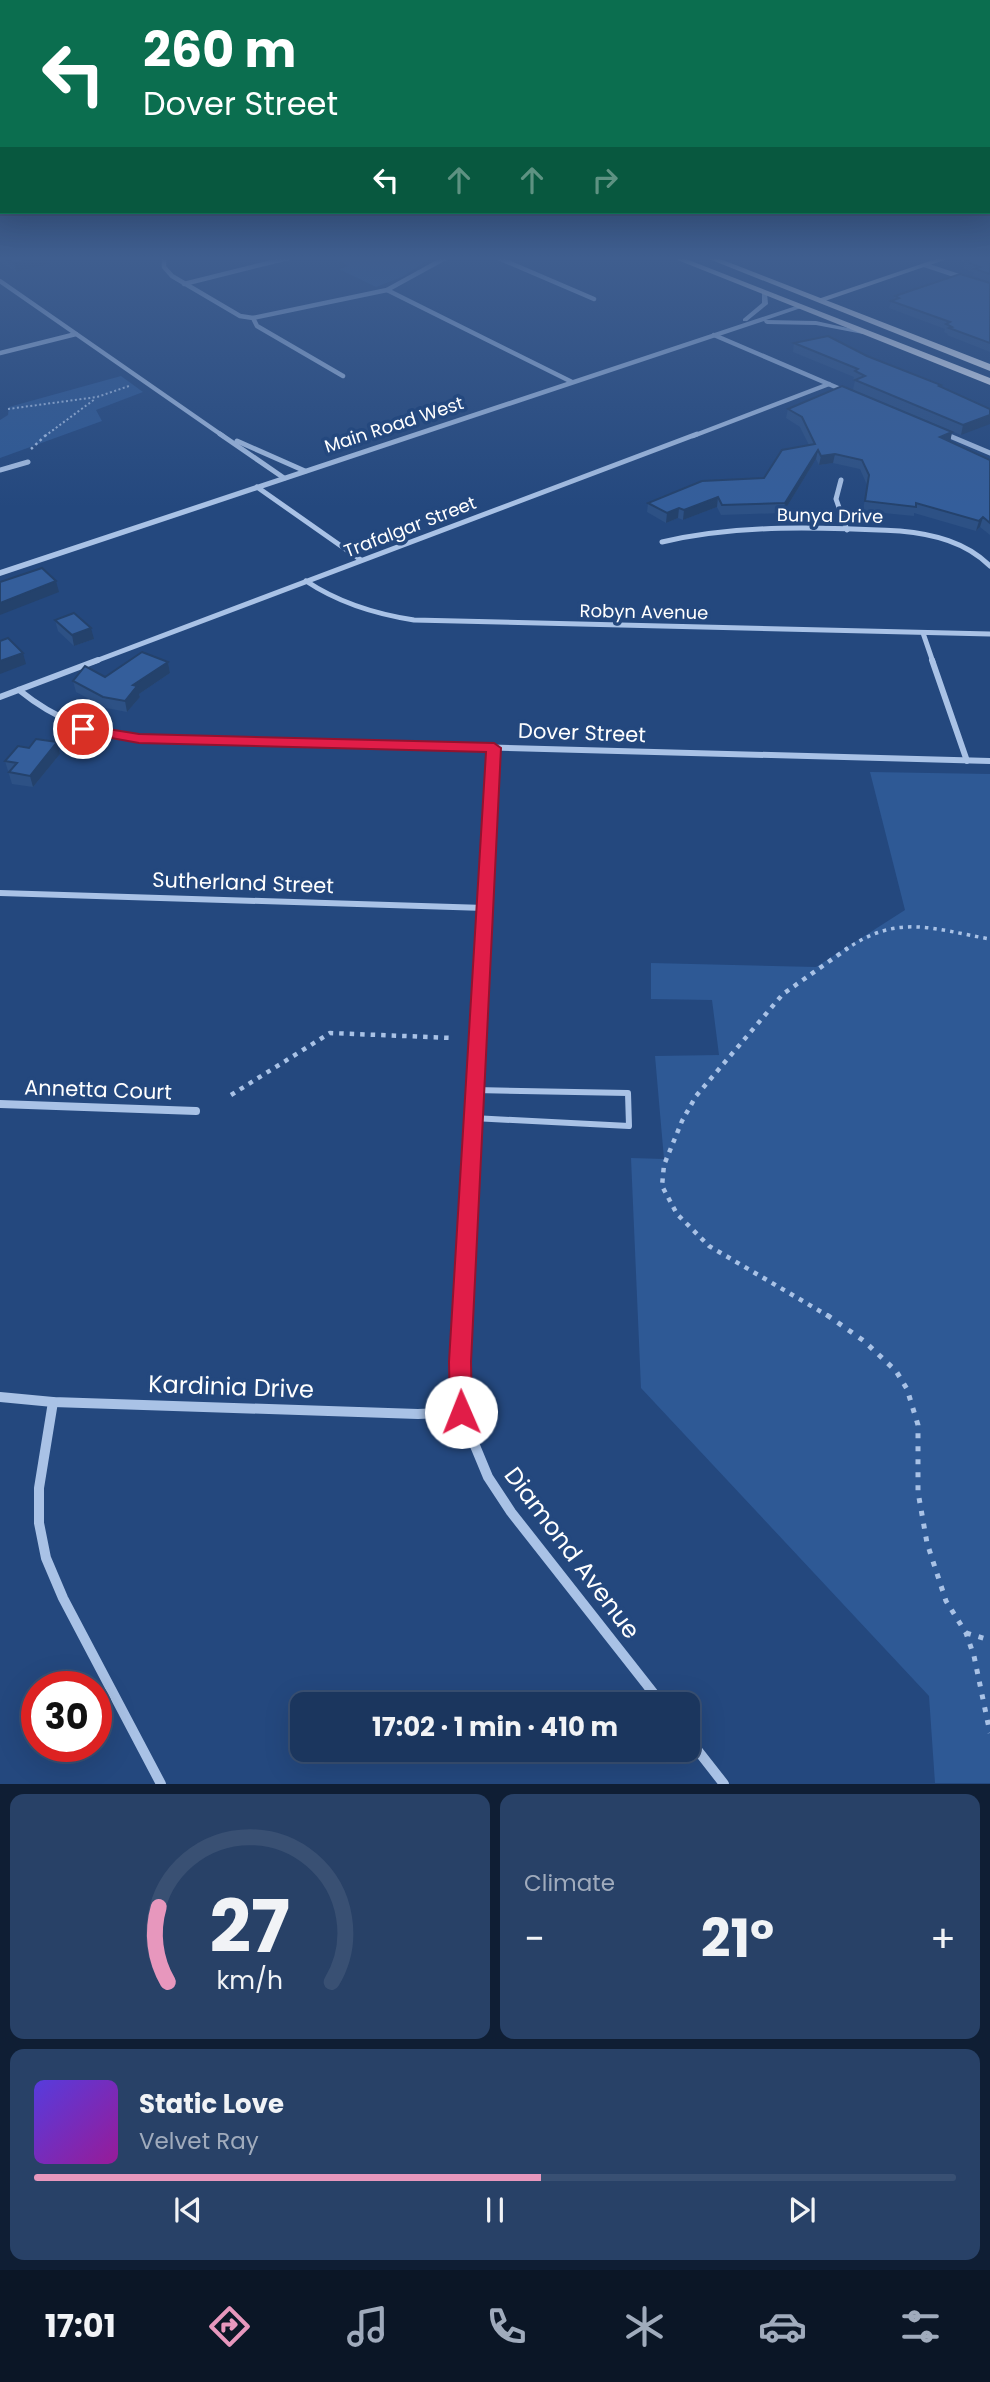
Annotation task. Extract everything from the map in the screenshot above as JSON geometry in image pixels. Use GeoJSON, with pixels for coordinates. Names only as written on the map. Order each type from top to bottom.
{"type":"FeatureCollection","features":[{"type":"Feature","properties":{"kind":"main road"},"geometry":{"type":"LineString","coordinates":[[884,340],[990,383]]}},
{"type":"Feature","properties":{"kind":"main road"},"geometry":{"type":"LineString","coordinates":[[920,340],[990,368]]}},
{"type":"Feature","properties":{"kind":"street"},"geometry":{"type":"LineString","coordinates":[[0,353],[51,340]]}},
{"type":"Feature","properties":{"kind":"street"},"geometry":{"type":"LineString","coordinates":[[85,340],[284,478]]}},
{"type":"Feature","properties":{"kind":"street"},"geometry":{"type":"LineString","coordinates":[[282,340],[343,376]]}},
{"type":"Feature","properties":{"kind":"street"},"geometry":{"type":"LineString","coordinates":[[488,340],[572,382]]}},
{"type":"Feature","properties":{"kind":"street","name":"Main Road West"},"geometry":{"type":"LineString","coordinates":[[0,573],[698,340]]}},
{"type":"Feature","properties":{"kind":"street"},"geometry":{"type":"LineString","coordinates":[[726,340],[854,395]]}},
{"type":"Feature","properties":{"kind":"street","name":"Trafalgar Street"},"geometry":{"type":"LineString","coordinates":[[0,697],[829,384]]}},
{"type":"Feature","properties":{"kind":"street"},"geometry":{"type":"LineString","coordinates":[[941,432],[990,453]]}},
{"type":"Feature","properties":{"kind":"street"},"geometry":{"type":"LineString","coordinates":[[224,435],[305,471]]}},
{"type":"Feature","properties":{"kind":"street"},"geometry":{"type":"LineString","coordinates":[[0,470],[28,462]]}},
{"type":"Feature","properties":{"kind":"street"},"geometry":{"type":"LineString","coordinates":[[841,480],[836,499],[846,530]]}},
{"type":"Feature","properties":{"kind":"street"},"geometry":{"type":"LineString","coordinates":[[257,487],[361,560]]}},
{"type":"Feature","properties":{"kind":"street","name":"Bunya Drive"},"geometry":{"type":"LineString","coordinates":[[662,542],[729,529],[897,531],[933,536],[975,553],[990,566]]}},
{"type":"Feature","properties":{"kind":"street","name":"Robyn Avenue"},"geometry":{"type":"LineString","coordinates":[[306,581],[329,596],[354,607],[414,620],[990,634]]}},
{"type":"Feature","properties":{"kind":"street"},"geometry":{"type":"LineString","coordinates":[[923,633],[967,761]]}},
{"type":"Feature","properties":{"kind":"street","name":"Dover Street"},"geometry":{"type":"LineString","coordinates":[[19,690],[59,720],[115,736],[990,761]]}},
{"type":"Feature","properties":{"kind":"street","name":"Diamond Avenue"},"geometry":{"type":"LineString","coordinates":[[494,748],[460,1362],[461,1412],[488,1477],[511,1512],[653,1692]]}},
{"type":"Feature","properties":{"kind":"street","name":"Sutherland Street"},"geometry":{"type":"LineString","coordinates":[[0,894],[485,908]]}},
{"type":"Feature","properties":{"kind":"street","name":"Annetta Court"},"geometry":{"type":"LineString","coordinates":[[0,1104],[196,1111]]}},
{"type":"Feature","properties":{"kind":"street","name":"Kardinia Drive"},"geometry":{"type":"LineString","coordinates":[[0,1397],[53,1402],[418,1414],[461,1412]]}},
{"type":"Feature","properties":{"kind":"street"},"geometry":{"type":"LineString","coordinates":[[53,1402],[39,1488],[39,1523],[46,1559],[63,1598],[161,1783]]}},
{"type":"Feature","properties":{"kind":"street"},"geometry":{"type":"LineString","coordinates":[[700,1753],[724,1783]]}},
{"type":"Feature","properties":{"kind":"lane"},"geometry":{"type":"LineString","coordinates":[[473,1118],[629,1126],[628,1093],[475,1090]]}},
{"type":"Feature","properties":{"kind":"path"},"geometry":{"type":"LineString","coordinates":[[8,409],[97,397],[135,384]]}},
{"type":"Feature","properties":{"kind":"path"},"geometry":{"type":"LineString","coordinates":[[31,449],[36,442],[97,397]]}},
{"type":"Feature","properties":{"kind":"path"},"geometry":{"type":"LineString","coordinates":[[990,939],[913,926],[886,928],[850,947],[783,994],[696,1096],[682,1121],[664,1165],[662,1186],[677,1214],[709,1246],[814,1306],[864,1341],[895,1371],[907,1389],[918,1425],[918,1492],[926,1543],[946,1601],[966,1633],[980,1676],[990,1733]]}},
{"type":"Feature","properties":{"kind":"path"},"geometry":{"type":"LineString","coordinates":[[231,1095],[330,1033],[453,1038]]}},
{"type":"Feature","properties":{"kind":"path"},"geometry":{"type":"LineString","coordinates":[[966,1633],[990,1640]]}},
{"type":"Feature","properties":{"kind":"shaded area"},"geometry":{"type":"Polygon","coordinates":[[[121,376],[143,392],[96,410],[102,421],[0,458],[0,420],[8,415],[9,407],[121,376]]]}},
{"type":"Feature","properties":{"kind":"shaded area"},"geometry":{"type":"Polygon","coordinates":[[[870,772],[990,774],[990,1783],[935,1783],[929,1696],[641,1388],[631,1158],[664,1159],[655,1056],[719,1055],[712,1000],[651,999],[651,963],[816,967],[905,910],[870,772]]]}},
{"type":"Feature","properties":{"kind":"building"},"geometry":{"type":"Polygon","coordinates":[[[836,340],[867,356],[941,385],[939,386],[990,409],[990,415],[963,425],[855,380],[865,376],[855,371],[858,369],[794,343],[836,340]]]}},
{"type":"Feature","properties":{"kind":"building"},"geometry":{"type":"Polygon","coordinates":[[[842,386],[952,432],[940,437],[990,460],[990,523],[983,517],[979,521],[916,503],[916,507],[865,501],[869,475],[862,460],[835,454],[821,456],[818,450],[785,503],[722,505],[718,497],[684,510],[679,508],[667,513],[648,503],[702,481],[764,478],[782,450],[815,444],[802,417],[788,409],[842,386]]]}},
{"type":"Feature","properties":{"kind":"building"},"geometry":{"type":"Polygon","coordinates":[[[42,568],[56,581],[0,603],[0,582],[42,568]]]}},
{"type":"Feature","properties":{"kind":"building"},"geometry":{"type":"Polygon","coordinates":[[[74,613],[91,628],[72,635],[55,620],[74,613]]]}},
{"type":"Feature","properties":{"kind":"building"},"geometry":{"type":"Polygon","coordinates":[[[8,638],[23,653],[0,661],[0,641],[8,638]]]}},
{"type":"Feature","properties":{"kind":"building"},"geometry":{"type":"Polygon","coordinates":[[[142,652],[168,662],[133,685],[137,686],[125,701],[103,697],[73,681],[85,666],[105,677],[142,652]]]}},
{"type":"Feature","properties":{"kind":"building"},"geometry":{"type":"Polygon","coordinates":[[[36,739],[57,742],[30,776],[9,772],[17,763],[5,761],[18,746],[29,748],[36,739]]]}},
{"type":"Feature","properties":{"kind":"route"},"geometry":{"type":"LineString","coordinates":[[83,729],[139,738],[494,748],[460,1362],[461,1412]]}}]}
